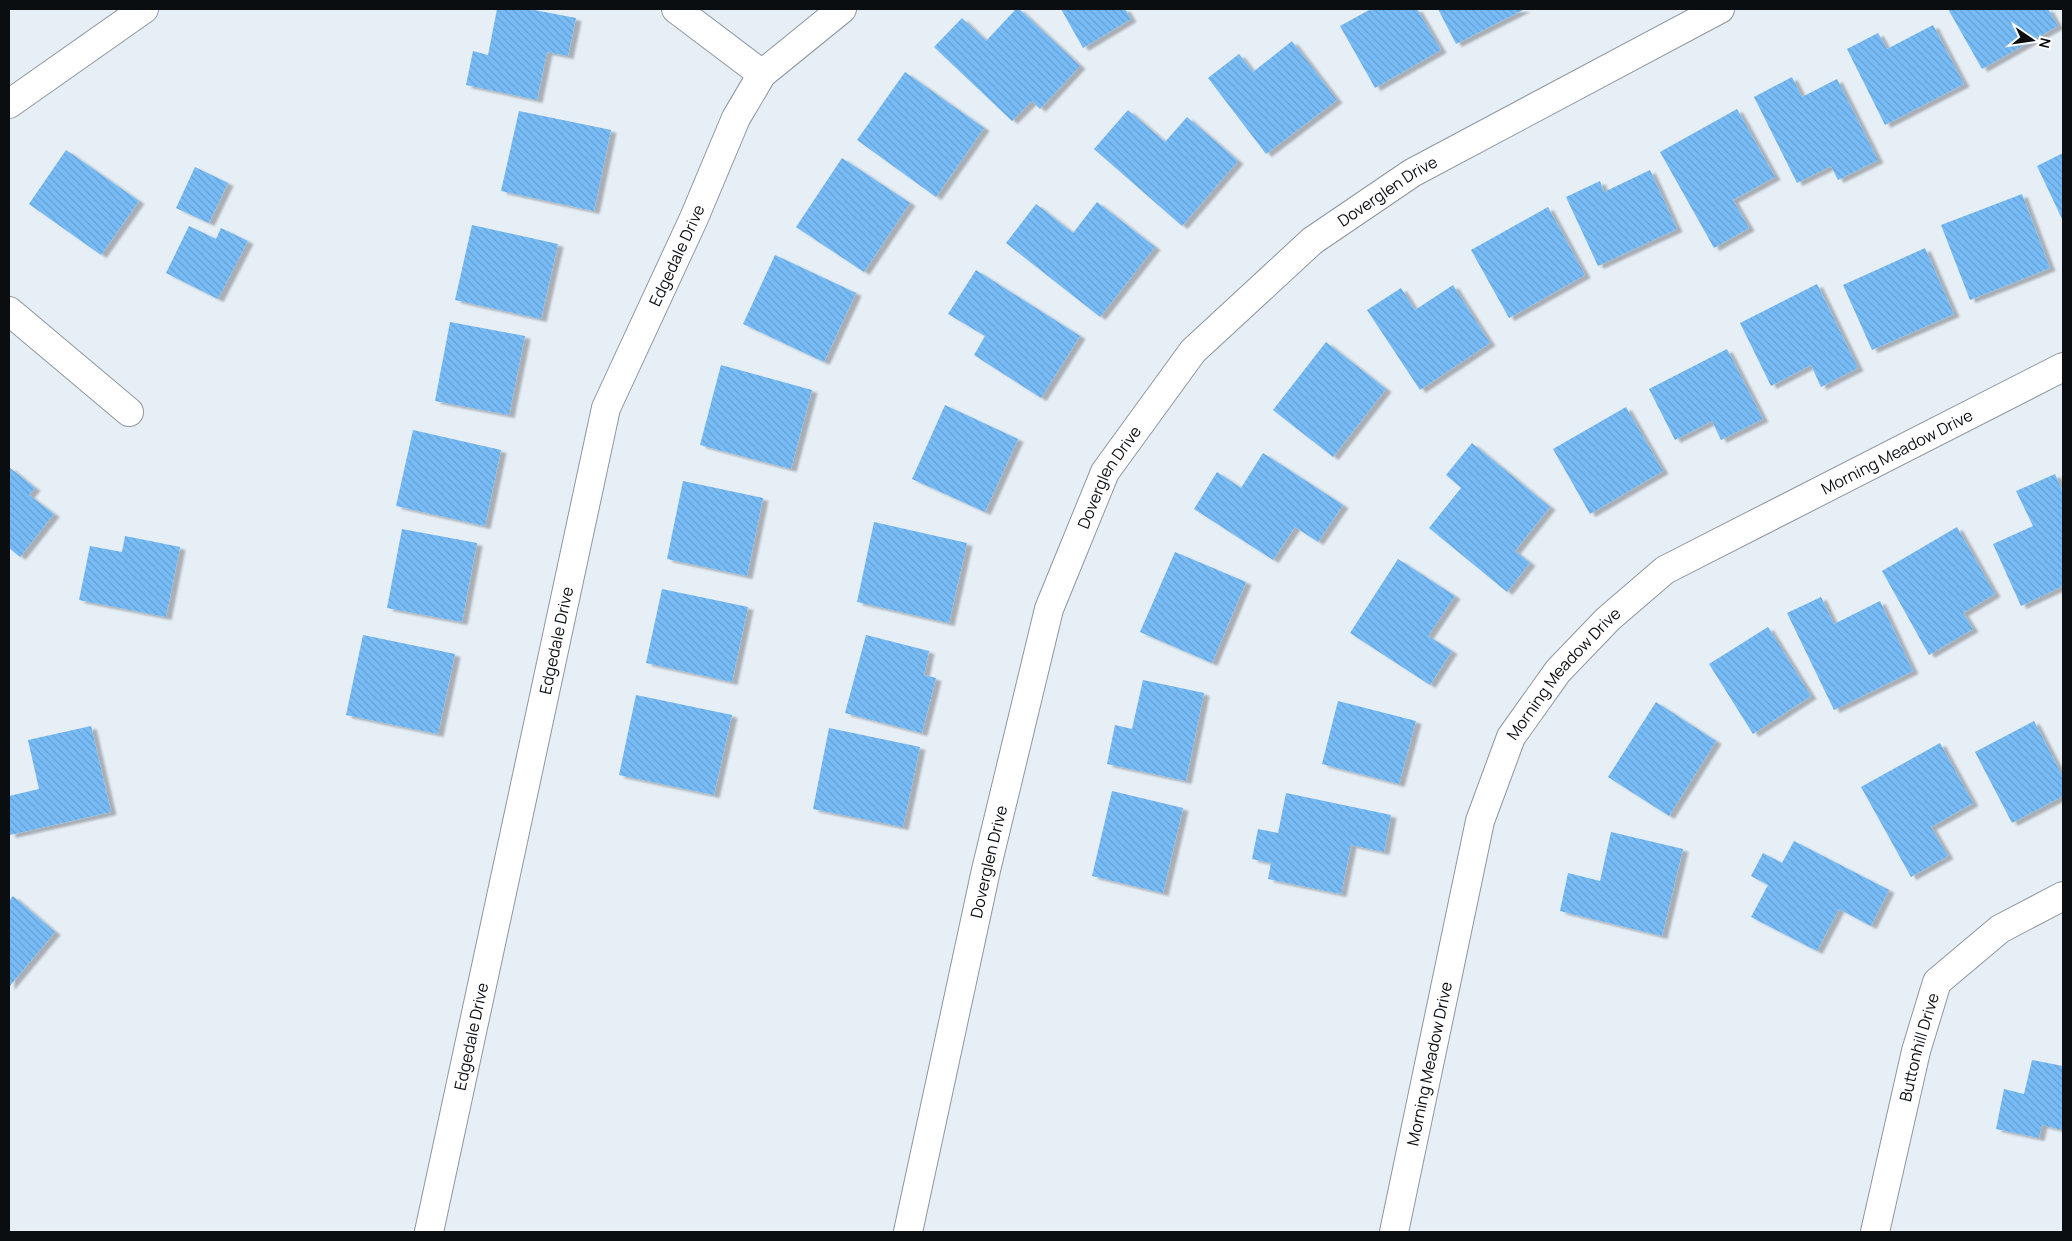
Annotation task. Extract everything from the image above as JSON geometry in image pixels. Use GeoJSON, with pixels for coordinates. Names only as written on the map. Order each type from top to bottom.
{"type":"FeatureCollection","features":[{"type":"Feature","properties":{"kind":"street"},"geometry":{"type":"LineString","coordinates":[[9,104],[144,9]]}},
{"type":"Feature","properties":{"kind":"street"},"geometry":{"type":"LineString","coordinates":[[676,9],[762,74]]}},
{"type":"Feature","properties":{"kind":"street","name":"Edgedale Drive"},"geometry":{"type":"LineString","coordinates":[[429,1232],[606,408],[694,218],[736,118],[762,74],[842,9]]}},
{"type":"Feature","properties":{"kind":"street","name":"Doverglen Drive"},"geometry":{"type":"LineString","coordinates":[[908,1232],[986,870],[1049,609],[1105,472],[1193,351],[1312,240],[1412,173],[1720,9]]}},
{"type":"Feature","properties":{"kind":"street"},"geometry":{"type":"LineString","coordinates":[[9,310],[129,412]]}},
{"type":"Feature","properties":{"kind":"street","name":"Morning Meadow Drive"},"geometry":{"type":"LineString","coordinates":[[1394,1232],[1480,821],[1512,737],[1558,671],[1608,619],[1665,570],[2063,367]]}},
{"type":"Feature","properties":{"kind":"street","name":"Buttonhill Drive"},"geometry":{"type":"LineString","coordinates":[[1875,1232],[1916,1051],[1938,982],[2000,929],[2063,896]]}},
{"type":"Feature","properties":{"kind":"building"},"geometry":{"type":"Polygon","coordinates":[[[497,9],[529,9],[576,18],[568,56],[547,52],[537,100],[466,85],[473,51],[488,55],[497,9]]]}},
{"type":"Feature","properties":{"kind":"building"},"geometry":{"type":"Polygon","coordinates":[[[1016,9],[1019,9],[1080,66],[1040,109],[1032,101],[1012,121],[934,47],[962,18],[986,41],[1016,9]]]}},
{"type":"Feature","properties":{"kind":"building"},"geometry":{"type":"Polygon","coordinates":[[[1061,9],[1125,9],[1131,19],[1083,48],[1061,9]]]}},
{"type":"Feature","properties":{"kind":"building"},"geometry":{"type":"Polygon","coordinates":[[[1371,9],[1417,9],[1441,50],[1375,88],[1340,26],[1371,9]]]}},
{"type":"Feature","properties":{"kind":"building"},"geometry":{"type":"Polygon","coordinates":[[[1438,9],[1525,9],[1456,44],[1438,9]]]}},
{"type":"Feature","properties":{"kind":"building"},"geometry":{"type":"Polygon","coordinates":[[[1948,9],[2048,9],[2058,26],[1982,69],[1948,9]]]}},
{"type":"Feature","properties":{"kind":"building"},"geometry":{"type":"Polygon","coordinates":[[[1933,25],[1964,84],[1885,125],[1847,49],[1878,33],[1887,49],[1933,25]]]}},
{"type":"Feature","properties":{"kind":"building"},"geometry":{"type":"Polygon","coordinates":[[[1292,41],[1337,100],[1266,154],[1208,78],[1239,54],[1253,72],[1292,41]]]}},
{"type":"Feature","properties":{"kind":"building"},"geometry":{"type":"Polygon","coordinates":[[[905,72],[984,128],[936,197],[857,140],[905,72]]]}},
{"type":"Feature","properties":{"kind":"building"},"geometry":{"type":"Polygon","coordinates":[[[1792,77],[1802,97],[1837,79],[1878,160],[1838,180],[1831,166],[1797,183],[1754,97],[1792,77]]]}},
{"type":"Feature","properties":{"kind":"building"},"geometry":{"type":"Polygon","coordinates":[[[1737,109],[1775,177],[1733,200],[1749,228],[1714,248],[1660,152],[1737,109]]]}},
{"type":"Feature","properties":{"kind":"building"},"geometry":{"type":"Polygon","coordinates":[[[1128,110],[1165,142],[1187,117],[1238,161],[1182,226],[1094,149],[1128,110]]]}},
{"type":"Feature","properties":{"kind":"building"},"geometry":{"type":"Polygon","coordinates":[[[519,111],[611,130],[594,211],[501,191],[519,111]]]}},
{"type":"Feature","properties":{"kind":"building"},"geometry":{"type":"Polygon","coordinates":[[[66,150],[139,201],[101,255],[29,204],[66,150]]]}},
{"type":"Feature","properties":{"kind":"building"},"geometry":{"type":"Polygon","coordinates":[[[2063,153],[2063,221],[2037,166],[2063,153]]]}},
{"type":"Feature","properties":{"kind":"building"},"geometry":{"type":"Polygon","coordinates":[[[842,158],[910,203],[864,272],[796,227],[842,158]]]}},
{"type":"Feature","properties":{"kind":"building"},"geometry":{"type":"Polygon","coordinates":[[[195,167],[228,183],[209,223],[176,208],[195,167]]]}},
{"type":"Feature","properties":{"kind":"building"},"geometry":{"type":"Polygon","coordinates":[[[1650,170],[1677,229],[1598,266],[1566,197],[1600,181],[1604,192],[1650,170]]]}},
{"type":"Feature","properties":{"kind":"building"},"geometry":{"type":"Polygon","coordinates":[[[2022,194],[2050,268],[1970,300],[1941,225],[2022,194]]]}},
{"type":"Feature","properties":{"kind":"building"},"geometry":{"type":"Polygon","coordinates":[[[1097,202],[1155,247],[1100,317],[1006,243],[1036,204],[1073,233],[1097,202]]]}},
{"type":"Feature","properties":{"kind":"building"},"geometry":{"type":"Polygon","coordinates":[[[1548,207],[1585,275],[1509,318],[1471,250],[1548,207]]]}},
{"type":"Feature","properties":{"kind":"building"},"geometry":{"type":"Polygon","coordinates":[[[472,225],[558,244],[541,319],[455,300],[472,225]]]}},
{"type":"Feature","properties":{"kind":"building"},"geometry":{"type":"Polygon","coordinates":[[[189,226],[216,239],[221,228],[248,241],[218,299],[166,273],[189,226]]]}},
{"type":"Feature","properties":{"kind":"building"},"geometry":{"type":"Polygon","coordinates":[[[1925,248],[1954,314],[1872,350],[1843,285],[1925,248]]]}},
{"type":"Feature","properties":{"kind":"building"},"geometry":{"type":"Polygon","coordinates":[[[775,255],[856,293],[824,362],[743,324],[775,255]]]}},
{"type":"Feature","properties":{"kind":"building"},"geometry":{"type":"Polygon","coordinates":[[[976,270],[1080,336],[1041,398],[974,355],[985,336],[948,314],[976,270]]]}},
{"type":"Feature","properties":{"kind":"building"},"geometry":{"type":"Polygon","coordinates":[[[1817,284],[1858,368],[1821,387],[1811,365],[1771,386],[1740,323],[1817,284]]]}},
{"type":"Feature","properties":{"kind":"building"},"geometry":{"type":"Polygon","coordinates":[[[1453,285],[1490,343],[1420,390],[1367,310],[1401,288],[1415,310],[1453,285]]]}},
{"type":"Feature","properties":{"kind":"building"},"geometry":{"type":"Polygon","coordinates":[[[450,322],[525,336],[509,415],[435,401],[450,322]]]}},
{"type":"Feature","properties":{"kind":"building"},"geometry":{"type":"Polygon","coordinates":[[[1326,342],[1386,389],[1333,457],[1273,410],[1326,342]]]}},
{"type":"Feature","properties":{"kind":"building"},"geometry":{"type":"Polygon","coordinates":[[[1727,349],[1763,419],[1721,440],[1712,421],[1675,440],[1649,389],[1727,349]]]}},
{"type":"Feature","properties":{"kind":"building"},"geometry":{"type":"Polygon","coordinates":[[[721,365],[812,390],[791,469],[700,445],[721,365]]]}},
{"type":"Feature","properties":{"kind":"building"},"geometry":{"type":"Polygon","coordinates":[[[945,405],[1018,439],[985,512],[912,479],[945,405]]]}},
{"type":"Feature","properties":{"kind":"building"},"geometry":{"type":"Polygon","coordinates":[[[1626,407],[1663,471],[1590,514],[1553,449],[1626,407]]]}},
{"type":"Feature","properties":{"kind":"building"},"geometry":{"type":"Polygon","coordinates":[[[413,430],[501,450],[485,526],[396,506],[413,430]]]}},
{"type":"Feature","properties":{"kind":"building"},"geometry":{"type":"Polygon","coordinates":[[[1472,443],[1550,507],[1515,551],[1530,563],[1507,592],[1429,528],[1461,488],[1446,475],[1472,443]]]}},
{"type":"Feature","properties":{"kind":"building"},"geometry":{"type":"Polygon","coordinates":[[[1263,453],[1343,505],[1318,542],[1295,527],[1273,560],[1194,509],[1217,472],[1241,488],[1263,453]]]}},
{"type":"Feature","properties":{"kind":"building"},"geometry":{"type":"Polygon","coordinates":[[[9,467],[35,488],[29,495],[54,514],[20,557],[9,548],[9,467]]]}},
{"type":"Feature","properties":{"kind":"building"},"geometry":{"type":"Polygon","coordinates":[[[2055,474],[2063,492],[2063,586],[2021,606],[1993,544],[2033,526],[2016,491],[2055,474]]]}},
{"type":"Feature","properties":{"kind":"building"},"geometry":{"type":"Polygon","coordinates":[[[683,481],[763,498],[747,576],[667,559],[683,481]]]}},
{"type":"Feature","properties":{"kind":"building"},"geometry":{"type":"Polygon","coordinates":[[[874,522],[967,543],[949,623],[857,602],[874,522]]]}},
{"type":"Feature","properties":{"kind":"building"},"geometry":{"type":"Polygon","coordinates":[[[1957,527],[1995,594],[1963,613],[1973,629],[1929,655],[1882,571],[1957,527]]]}},
{"type":"Feature","properties":{"kind":"building"},"geometry":{"type":"Polygon","coordinates":[[[402,529],[477,543],[462,622],[387,608],[402,529]]]}},
{"type":"Feature","properties":{"kind":"building"},"geometry":{"type":"Polygon","coordinates":[[[125,536],[180,547],[166,617],[79,600],[90,546],[122,552],[125,536]]]}},
{"type":"Feature","properties":{"kind":"building"},"geometry":{"type":"Polygon","coordinates":[[[1175,552],[1246,582],[1212,663],[1140,632],[1175,552]]]}},
{"type":"Feature","properties":{"kind":"building"},"geometry":{"type":"Polygon","coordinates":[[[1398,559],[1455,596],[1428,636],[1452,651],[1430,685],[1350,633],[1398,559]]]}},
{"type":"Feature","properties":{"kind":"building"},"geometry":{"type":"Polygon","coordinates":[[[662,589],[748,607],[732,682],[646,663],[662,589]]]}},
{"type":"Feature","properties":{"kind":"building"},"geometry":{"type":"Polygon","coordinates":[[[1821,597],[1834,624],[1880,601],[1913,671],[1834,710],[1787,613],[1821,597]]]}},
{"type":"Feature","properties":{"kind":"building"},"geometry":{"type":"Polygon","coordinates":[[[1768,627],[1811,696],[1753,734],[1709,664],[1768,627]]]}},
{"type":"Feature","properties":{"kind":"building"},"geometry":{"type":"Polygon","coordinates":[[[363,635],[455,654],[438,734],[346,715],[363,635]]]}},
{"type":"Feature","properties":{"kind":"building"},"geometry":{"type":"Polygon","coordinates":[[[866,635],[929,651],[924,675],[936,678],[922,733],[845,713],[866,635]]]}},
{"type":"Feature","properties":{"kind":"building"},"geometry":{"type":"Polygon","coordinates":[[[1143,680],[1204,693],[1186,781],[1107,764],[1115,725],[1132,729],[1143,680]]]}},
{"type":"Feature","properties":{"kind":"building"},"geometry":{"type":"Polygon","coordinates":[[[636,695],[732,715],[714,795],[619,775],[636,695]]]}},
{"type":"Feature","properties":{"kind":"building"},"geometry":{"type":"Polygon","coordinates":[[[1338,701],[1416,721],[1399,784],[1322,764],[1338,701]]]}},
{"type":"Feature","properties":{"kind":"building"},"geometry":{"type":"Polygon","coordinates":[[[1656,702],[1716,741],[1669,816],[1608,777],[1656,702]]]}},
{"type":"Feature","properties":{"kind":"building"},"geometry":{"type":"Polygon","coordinates":[[[2034,721],[2063,777],[2063,796],[2012,823],[1975,752],[2034,721]]]}},
{"type":"Feature","properties":{"kind":"building"},"geometry":{"type":"Polygon","coordinates":[[[91,726],[111,812],[10,835],[9,796],[39,789],[28,740],[91,726]]]}},
{"type":"Feature","properties":{"kind":"building"},"geometry":{"type":"Polygon","coordinates":[[[829,728],[920,747],[903,827],[813,809],[829,728]]]}},
{"type":"Feature","properties":{"kind":"building"},"geometry":{"type":"Polygon","coordinates":[[[1940,743],[1973,803],[1931,827],[1948,856],[1911,877],[1861,787],[1940,743]]]}},
{"type":"Feature","properties":{"kind":"building"},"geometry":{"type":"Polygon","coordinates":[[[1112,791],[1183,808],[1163,893],[1092,876],[1112,791]]]}},
{"type":"Feature","properties":{"kind":"building"},"geometry":{"type":"Polygon","coordinates":[[[1286,793],[1391,815],[1384,852],[1351,845],[1341,894],[1268,879],[1271,863],[1252,859],[1258,829],[1278,833],[1286,793]]]}},
{"type":"Feature","properties":{"kind":"building"},"geometry":{"type":"Polygon","coordinates":[[[1611,832],[1683,849],[1662,936],[1560,911],[1568,873],[1600,881],[1611,832]]]}},
{"type":"Feature","properties":{"kind":"building"},"geometry":{"type":"Polygon","coordinates":[[[1794,841],[1889,890],[1871,926],[1839,909],[1817,951],[1751,917],[1768,885],[1751,876],[1763,853],[1782,863],[1794,841]]]}},
{"type":"Feature","properties":{"kind":"building"},"geometry":{"type":"Polygon","coordinates":[[[13,896],[55,932],[9,987],[9,901],[13,896]]]}},
{"type":"Feature","properties":{"kind":"building"},"geometry":{"type":"Polygon","coordinates":[[[2032,1060],[2063,1066],[2063,1130],[2042,1125],[2039,1138],[1996,1129],[2004,1089],[2024,1094],[2032,1060]]]}}]}
